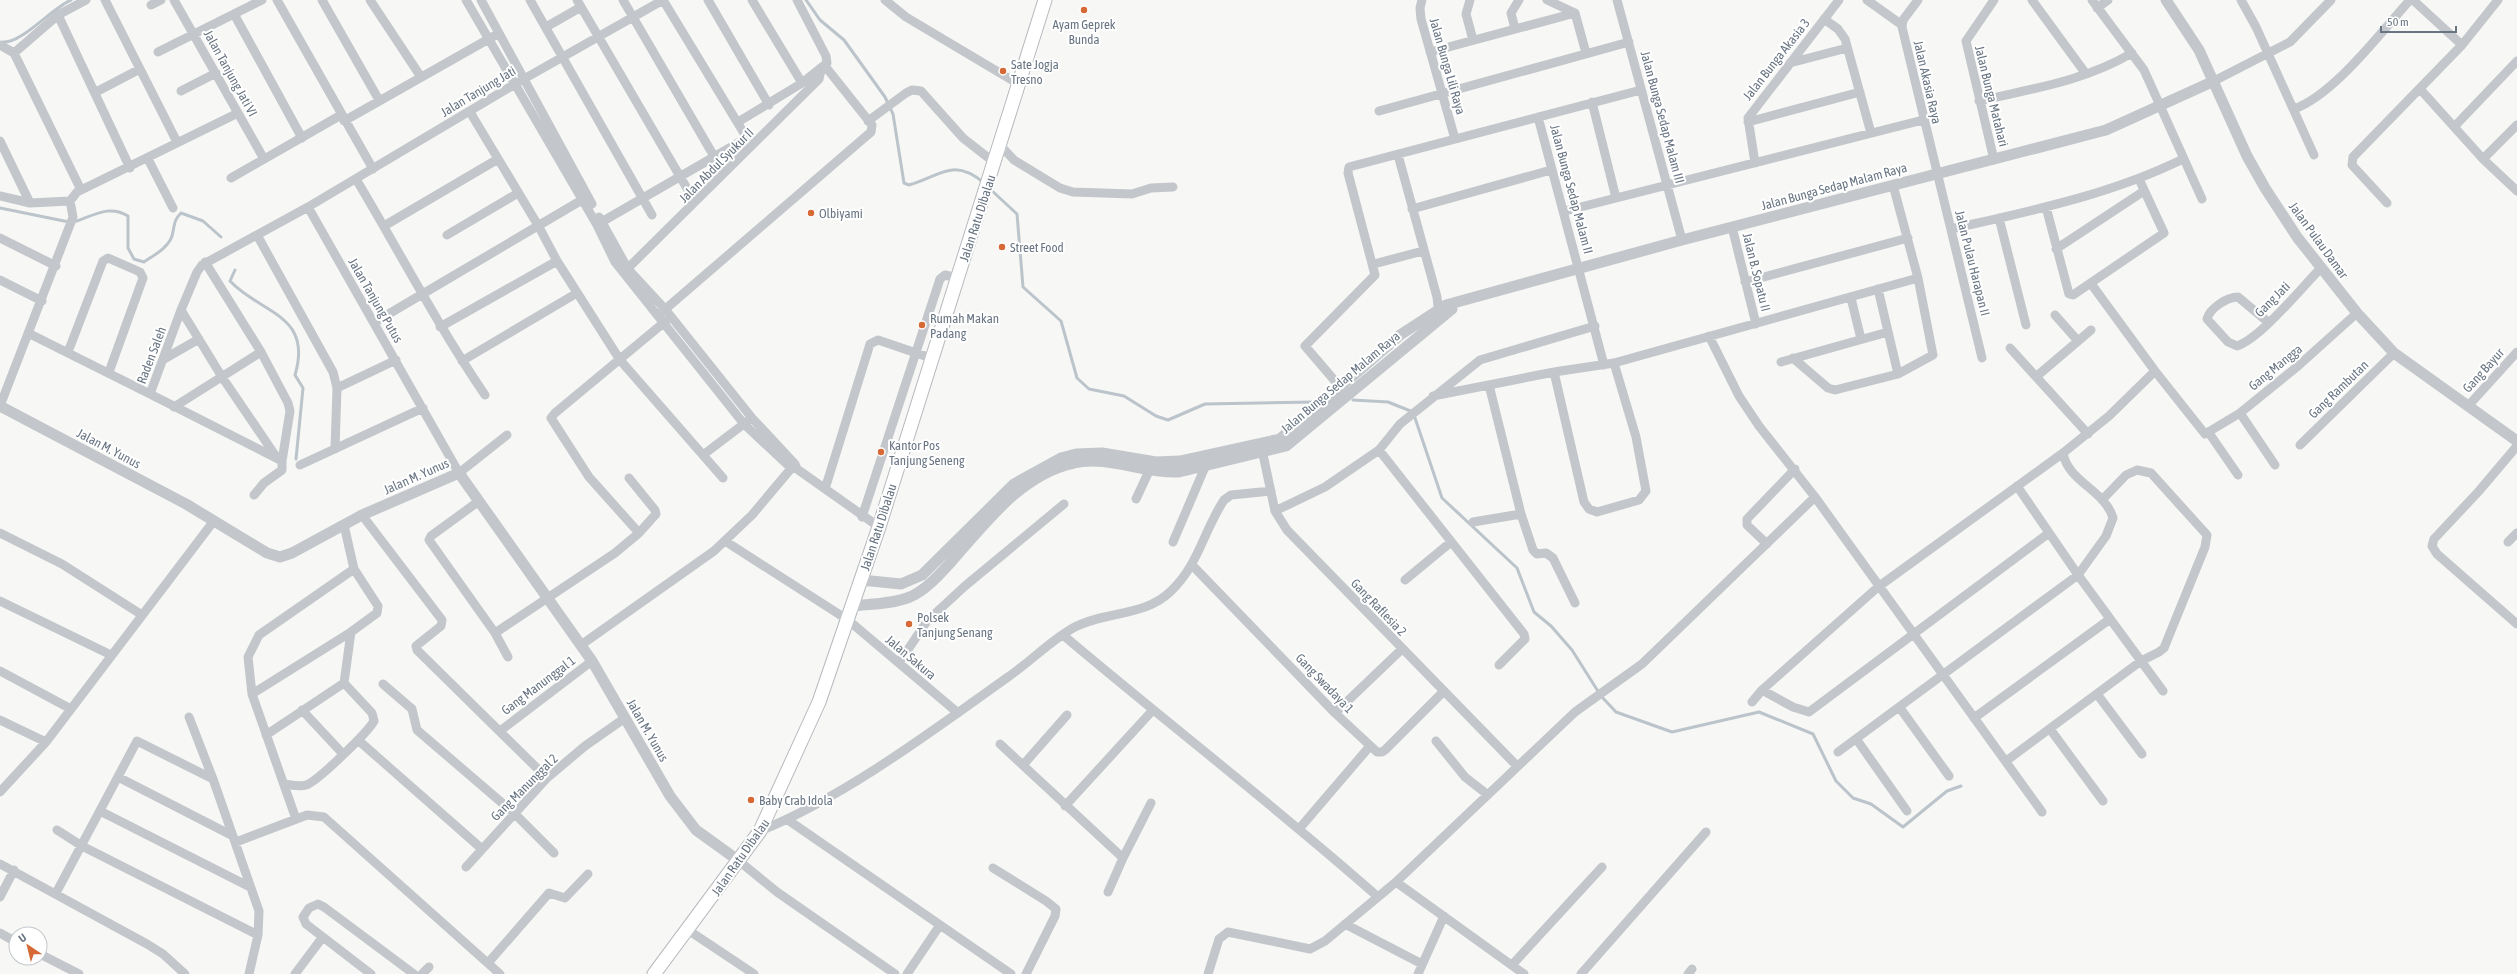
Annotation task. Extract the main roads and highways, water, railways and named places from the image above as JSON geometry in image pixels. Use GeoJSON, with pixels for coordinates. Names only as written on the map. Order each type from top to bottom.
{"type":"FeatureCollection","features":[{"type":"Feature","properties":{"kind":"main road","name":"Jalan Ratu Dibalau"},"geometry":{"type":"LineString","coordinates":[[654,974],[760,832],[819,702],[879,527],[1020,85],[1031,38],[1045,0]]}},
{"type":"Feature","properties":{"kind":"waterway"},"geometry":{"type":"LineString","coordinates":[[3,42],[19,37],[63,4],[71,0]]}},
{"type":"Feature","properties":{"kind":"waterway"},"geometry":{"type":"LineString","coordinates":[[806,0],[820,20],[844,40],[885,97],[893,114],[904,183],[909,185],[947,171],[955,170],[964,171],[973,175],[984,183]]}},
{"type":"Feature","properties":{"kind":"waterway"},"geometry":{"type":"LineString","coordinates":[[989,188],[1017,214],[1023,287],[1061,321],[1077,378],[1089,389],[1124,396],[1156,416],[1168,420],[1205,404],[1314,402]]}},
{"type":"Feature","properties":{"kind":"waterway"},"geometry":{"type":"LineString","coordinates":[[0,208],[69,222]]}},
{"type":"Feature","properties":{"kind":"waterway"},"geometry":{"type":"LineString","coordinates":[[74,222],[94,214],[108,211],[114,211],[128,216],[128,248],[134,259],[144,262],[167,244],[172,236],[175,221],[181,213],[203,221],[221,237]]}},
{"type":"Feature","properties":{"kind":"waterway"},"geometry":{"type":"LineString","coordinates":[[235,270],[230,281],[242,292],[281,318],[291,327],[297,339],[299,355],[295,375],[303,388],[296,459]]}},
{"type":"Feature","properties":{"kind":"waterway"},"geometry":{"type":"LineString","coordinates":[[1353,400],[1388,402],[1413,412],[1442,498],[1517,568],[1534,612],[1551,626],[1572,650],[1601,696],[1616,712],[1672,732],[1759,712],[1813,734],[1836,781],[1853,798],[1871,804],[1903,827],[1947,791],[1961,786]]}},
{"type":"Feature","properties":{"kind":"place","name":"Ayam Geprek Bunda"},"geometry":{"type":"Point","coordinates":[1084,10]}},
{"type":"Feature","properties":{"kind":"place","name":"Sate Jogja Tresno"},"geometry":{"type":"Point","coordinates":[1003,71]}},
{"type":"Feature","properties":{"kind":"place","name":"Olbiyami"},"geometry":{"type":"Point","coordinates":[811,213]}},
{"type":"Feature","properties":{"kind":"place","name":"Street Food"},"geometry":{"type":"Point","coordinates":[1002,247]}},
{"type":"Feature","properties":{"kind":"place","name":"Rumah Makan Padang"},"geometry":{"type":"Point","coordinates":[922,325]}},
{"type":"Feature","properties":{"kind":"place","name":"Kantor Pos Tanjung Seneng"},"geometry":{"type":"Point","coordinates":[881,452]}},
{"type":"Feature","properties":{"kind":"place","name":"Polsek Tanjung Senang"},"geometry":{"type":"Point","coordinates":[909,624]}},
{"type":"Feature","properties":{"kind":"place","name":"Baby Crab Idola"},"geometry":{"type":"Point","coordinates":[751,800]}}]}
